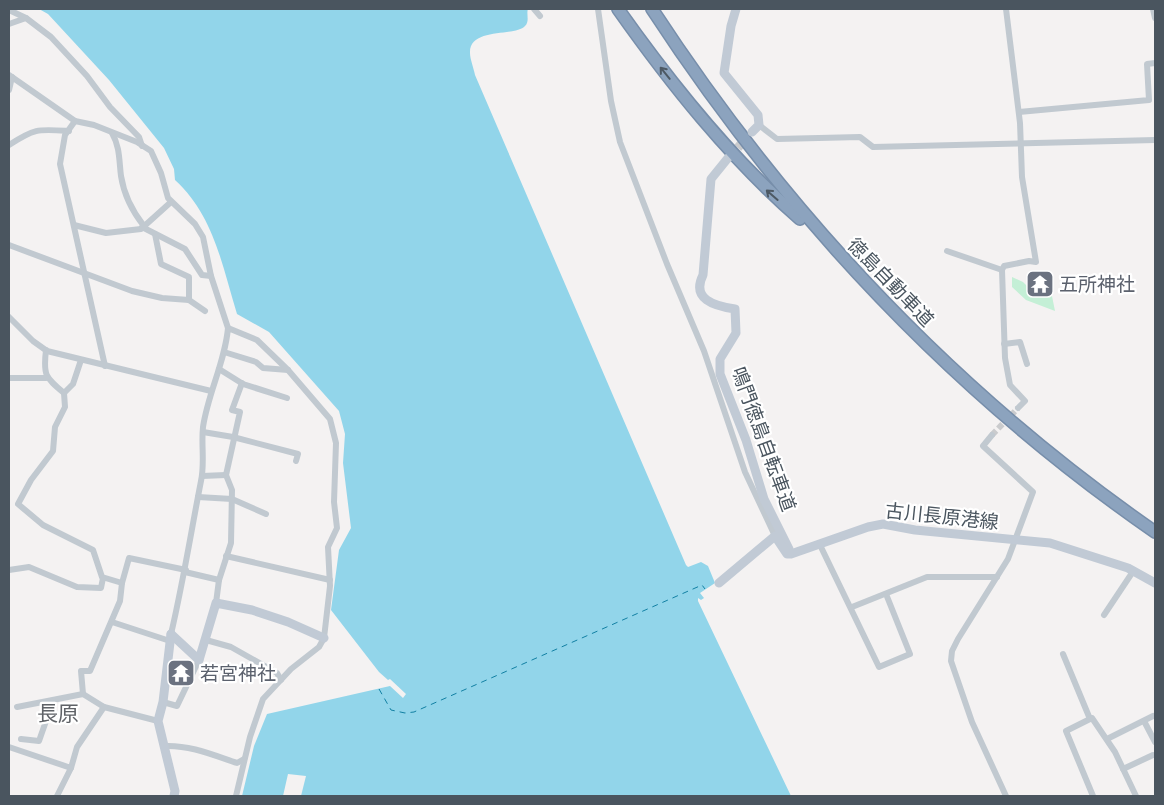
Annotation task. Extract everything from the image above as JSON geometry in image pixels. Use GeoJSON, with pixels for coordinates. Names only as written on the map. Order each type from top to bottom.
{"type":"FeatureCollection","features":[{"type":"Feature","properties":{"kind":"highway"},"geometry":{"type":"LineString","coordinates":[[618,9],[688,101],[763,187],[835,250]]}},
{"type":"Feature","properties":{"kind":"highway","name":"徳島自動車道"},"geometry":{"type":"LineString","coordinates":[[654,11],[718,106],[779,185],[835,250],[916,334],[1022,431],[1155,532]]}},
{"type":"Feature","properties":{"kind":"main road"},"geometry":{"type":"LineString","coordinates":[[736,9],[728,42],[724,73],[758,116],[755,128]]}},
{"type":"Feature","properties":{"kind":"main road","name":"鳴門徳島自転車道"},"geometry":{"type":"LineString","coordinates":[[728,158],[711,179],[703,275],[698,285],[698,290],[702,297],[716,305],[734,309],[736,333],[720,359],[720,374],[746,440],[764,499],[791,554]]}},
{"type":"Feature","properties":{"kind":"main road","name":"古川長原港線"},"geometry":{"type":"LineString","coordinates":[[791,554],[868,527],[883,524],[915,530],[1064,546],[1134,570],[1155,582]]}},
{"type":"Feature","properties":{"kind":"main road"},"geometry":{"type":"LineString","coordinates":[[719,583],[775,536],[787,554],[791,554]]}},
{"type":"Feature","properties":{"kind":"main road"},"geometry":{"type":"LineString","coordinates":[[171,637],[199,660],[216,603],[252,610],[288,622],[324,638]]}},
{"type":"Feature","properties":{"kind":"main road"},"geometry":{"type":"LineString","coordinates":[[171,637],[163,702],[158,721],[175,791],[174,796]]}},
{"type":"Feature","properties":{"kind":"street"},"geometry":{"type":"LineString","coordinates":[[534,9],[540,16]]}},
{"type":"Feature","properties":{"kind":"street"},"geometry":{"type":"LineString","coordinates":[[598,9],[611,101],[620,142],[667,264],[704,350],[746,472],[775,536]]}},
{"type":"Feature","properties":{"kind":"street"},"geometry":{"type":"LineString","coordinates":[[1006,9],[1019,112],[1022,144],[1022,177],[1036,262],[1029,261],[1004,266],[1002,270],[1004,344],[1010,385],[1025,401],[1018,408]]}},
{"type":"Feature","properties":{"kind":"street"},"geometry":{"type":"LineString","coordinates":[[1153,9],[1155,18]]}},
{"type":"Feature","properties":{"kind":"street"},"geometry":{"type":"LineString","coordinates":[[9,10],[26,18],[51,37],[87,76],[110,107],[139,136],[142,146]]}},
{"type":"Feature","properties":{"kind":"street"},"geometry":{"type":"LineString","coordinates":[[9,24],[26,18]]}},
{"type":"Feature","properties":{"kind":"street"},"geometry":{"type":"LineString","coordinates":[[1019,112],[1149,100],[1147,64],[1155,63]]}},
{"type":"Feature","properties":{"kind":"street"},"geometry":{"type":"LineString","coordinates":[[9,90],[10,76]]}},
{"type":"Feature","properties":{"kind":"street"},"geometry":{"type":"LineString","coordinates":[[10,76],[75,121],[94,125],[151,151],[161,173],[168,198],[195,224],[203,237],[211,276],[228,328],[224,352],[211,391],[203,432],[202,476],[171,637],[112,622]]}},
{"type":"Feature","properties":{"kind":"street"},"geometry":{"type":"LineString","coordinates":[[75,121],[65,135],[60,164],[105,366]]}},
{"type":"Feature","properties":{"kind":"street"},"geometry":{"type":"LineString","coordinates":[[755,128],[777,139],[860,137],[874,147],[1155,140]]}},
{"type":"Feature","properties":{"kind":"street"},"geometry":{"type":"LineString","coordinates":[[9,145],[30,131],[39,129],[69,131]]}},
{"type":"Feature","properties":{"kind":"street"},"geometry":{"type":"LineString","coordinates":[[112,133],[118,143],[125,193],[134,214],[143,227],[185,249],[202,275],[211,276]]}},
{"type":"Feature","properties":{"kind":"street"},"geometry":{"type":"LineString","coordinates":[[74,225],[106,233],[143,227],[172,202]]}},
{"type":"Feature","properties":{"kind":"street"},"geometry":{"type":"LineString","coordinates":[[155,234],[161,264],[189,277],[189,300]]}},
{"type":"Feature","properties":{"kind":"street"},"geometry":{"type":"LineString","coordinates":[[9,245],[132,291],[162,298],[189,300],[205,311]]}},
{"type":"Feature","properties":{"kind":"street"},"geometry":{"type":"LineString","coordinates":[[947,251],[1002,270]]}},
{"type":"Feature","properties":{"kind":"street"},"geometry":{"type":"LineString","coordinates":[[9,317],[33,342],[46,350],[211,391]]}},
{"type":"Feature","properties":{"kind":"street"},"geometry":{"type":"LineString","coordinates":[[228,328],[257,340],[288,370],[330,419],[336,443],[334,502],[337,528],[328,547],[330,580],[324,638],[319,647],[291,669],[263,699],[244,759],[236,796]]}},
{"type":"Feature","properties":{"kind":"street"},"geometry":{"type":"LineString","coordinates":[[1004,344],[1020,342],[1027,364]]}},
{"type":"Feature","properties":{"kind":"street"},"geometry":{"type":"LineString","coordinates":[[46,350],[44,366],[46,378]]}},
{"type":"Feature","properties":{"kind":"street"},"geometry":{"type":"LineString","coordinates":[[224,352],[256,362],[264,368],[288,370]]}},
{"type":"Feature","properties":{"kind":"street"},"geometry":{"type":"LineString","coordinates":[[64,393],[73,384],[81,360]]}},
{"type":"Feature","properties":{"kind":"street"},"geometry":{"type":"LineString","coordinates":[[218,369],[242,383],[287,398]]}},
{"type":"Feature","properties":{"kind":"street"},"geometry":{"type":"LineString","coordinates":[[9,378],[46,378],[64,393],[66,408],[55,427],[53,451],[31,480],[18,504],[49,529],[93,550],[103,578],[101,588],[77,587],[29,567],[9,570]]}},
{"type":"Feature","properties":{"kind":"street"},"geometry":{"type":"LineString","coordinates":[[216,603],[219,580],[231,542],[232,490],[226,475],[240,412],[232,410],[242,383]]}},
{"type":"Feature","properties":{"kind":"street"},"geometry":{"type":"LineString","coordinates":[[203,432],[233,437],[298,454],[296,461]]}},
{"type":"Feature","properties":{"kind":"street"},"geometry":{"type":"LineString","coordinates":[[992,435],[982,446],[1033,492],[1016,540],[997,577],[958,639],[952,651],[951,661],[972,722],[1006,796]]}},
{"type":"Feature","properties":{"kind":"street"},"geometry":{"type":"LineString","coordinates":[[202,476],[226,475]]}},
{"type":"Feature","properties":{"kind":"street"},"geometry":{"type":"LineString","coordinates":[[198,497],[232,499],[266,514]]}},
{"type":"Feature","properties":{"kind":"street"},"geometry":{"type":"LineString","coordinates":[[820,545],[852,607],[879,667],[910,654],[886,594]]}},
{"type":"Feature","properties":{"kind":"street"},"geometry":{"type":"LineString","coordinates":[[226,556],[330,580]]}},
{"type":"Feature","properties":{"kind":"street"},"geometry":{"type":"LineString","coordinates":[[82,694],[81,671],[90,671],[112,622],[120,602],[122,583],[129,558],[219,580]]}},
{"type":"Feature","properties":{"kind":"street"},"geometry":{"type":"LineString","coordinates":[[1104,615],[1134,570]]}},
{"type":"Feature","properties":{"kind":"street"},"geometry":{"type":"LineString","coordinates":[[852,607],[927,577],[997,577]]}},
{"type":"Feature","properties":{"kind":"street"},"geometry":{"type":"LineString","coordinates":[[103,578],[122,583]]}},
{"type":"Feature","properties":{"kind":"street"},"geometry":{"type":"LineString","coordinates":[[206,640],[231,647],[277,673],[281,680]]}},
{"type":"Feature","properties":{"kind":"street"},"geometry":{"type":"LineString","coordinates":[[1062,654],[1090,720]]}},
{"type":"Feature","properties":{"kind":"street"},"geometry":{"type":"LineString","coordinates":[[163,702],[177,706],[199,660]]}},
{"type":"Feature","properties":{"kind":"street"},"geometry":{"type":"LineString","coordinates":[[17,707],[82,694],[104,707],[158,721]]}},
{"type":"Feature","properties":{"kind":"street"},"geometry":{"type":"LineString","coordinates":[[21,739],[39,741],[53,701]]}},
{"type":"Feature","properties":{"kind":"street"},"geometry":{"type":"LineString","coordinates":[[60,796],[72,768],[77,747],[104,707]]}},
{"type":"Feature","properties":{"kind":"street"},"geometry":{"type":"LineString","coordinates":[[1107,739],[1153,716]]}},
{"type":"Feature","properties":{"kind":"street"},"geometry":{"type":"LineString","coordinates":[[1093,796],[1066,731],[1092,718],[1107,739],[1136,796]]}},
{"type":"Feature","properties":{"kind":"street"},"geometry":{"type":"LineString","coordinates":[[1144,721],[1155,742]]}},
{"type":"Feature","properties":{"kind":"street"},"geometry":{"type":"LineString","coordinates":[[165,746],[178,746],[198,750],[237,764],[244,759]]}},
{"type":"Feature","properties":{"kind":"street"},"geometry":{"type":"LineString","coordinates":[[9,747],[72,768]]}},
{"type":"Feature","properties":{"kind":"street"},"geometry":{"type":"LineString","coordinates":[[1123,769],[1153,755]]}},
{"type":"Feature","properties":{"kind":"green space"},"geometry":{"type":"Polygon","coordinates":[[[1012,277],[1023,282],[1031,290],[1052,296],[1055,311],[1026,300],[1012,287],[1012,277]]]}},
{"type":"Feature","properties":{"kind":"water"},"geometry":{"type":"Polygon","coordinates":[[[39,9],[528,9],[525,26],[512,31],[484,36],[477,39],[472,45],[470,55],[475,75],[686,565],[688,567],[701,562],[708,566],[715,583],[700,593],[704,598],[701,600],[698,598],[698,601],[791,796],[301,796],[306,776],[288,774],[283,796],[242,796],[254,746],[267,714],[390,686],[403,698],[406,694],[390,679],[388,680],[379,672],[331,610],[339,550],[351,528],[343,463],[345,434],[339,411],[269,332],[237,314],[221,260],[208,225],[188,194],[175,180],[174,169],[164,148],[109,80],[48,14],[39,9]]]}},
{"type":"Feature","properties":{"kind":"ferry route"},"geometry":{"type":"LineString","coordinates":[[379,689],[391,710],[405,713],[414,712],[702,585],[705,589]]}},
{"type":"Feature","properties":{"kind":"tunnel"},"geometry":{"type":"LineString","coordinates":[[729,158],[748,136]]}},
{"type":"Feature","properties":{"kind":"tunnel"},"geometry":{"type":"LineString","coordinates":[[992,435],[1018,408]]}},
{"type":"Feature","properties":{"kind":"place","name":"五所神社"},"geometry":{"type":"Point","coordinates":[1040,284]}},
{"type":"Feature","properties":{"kind":"place","name":"若宮神社"},"geometry":{"type":"Point","coordinates":[181,673]}},
{"type":"Feature","properties":{"kind":"district","name":"長原"},"geometry":{"type":"Point","coordinates":[58,714]}}]}
